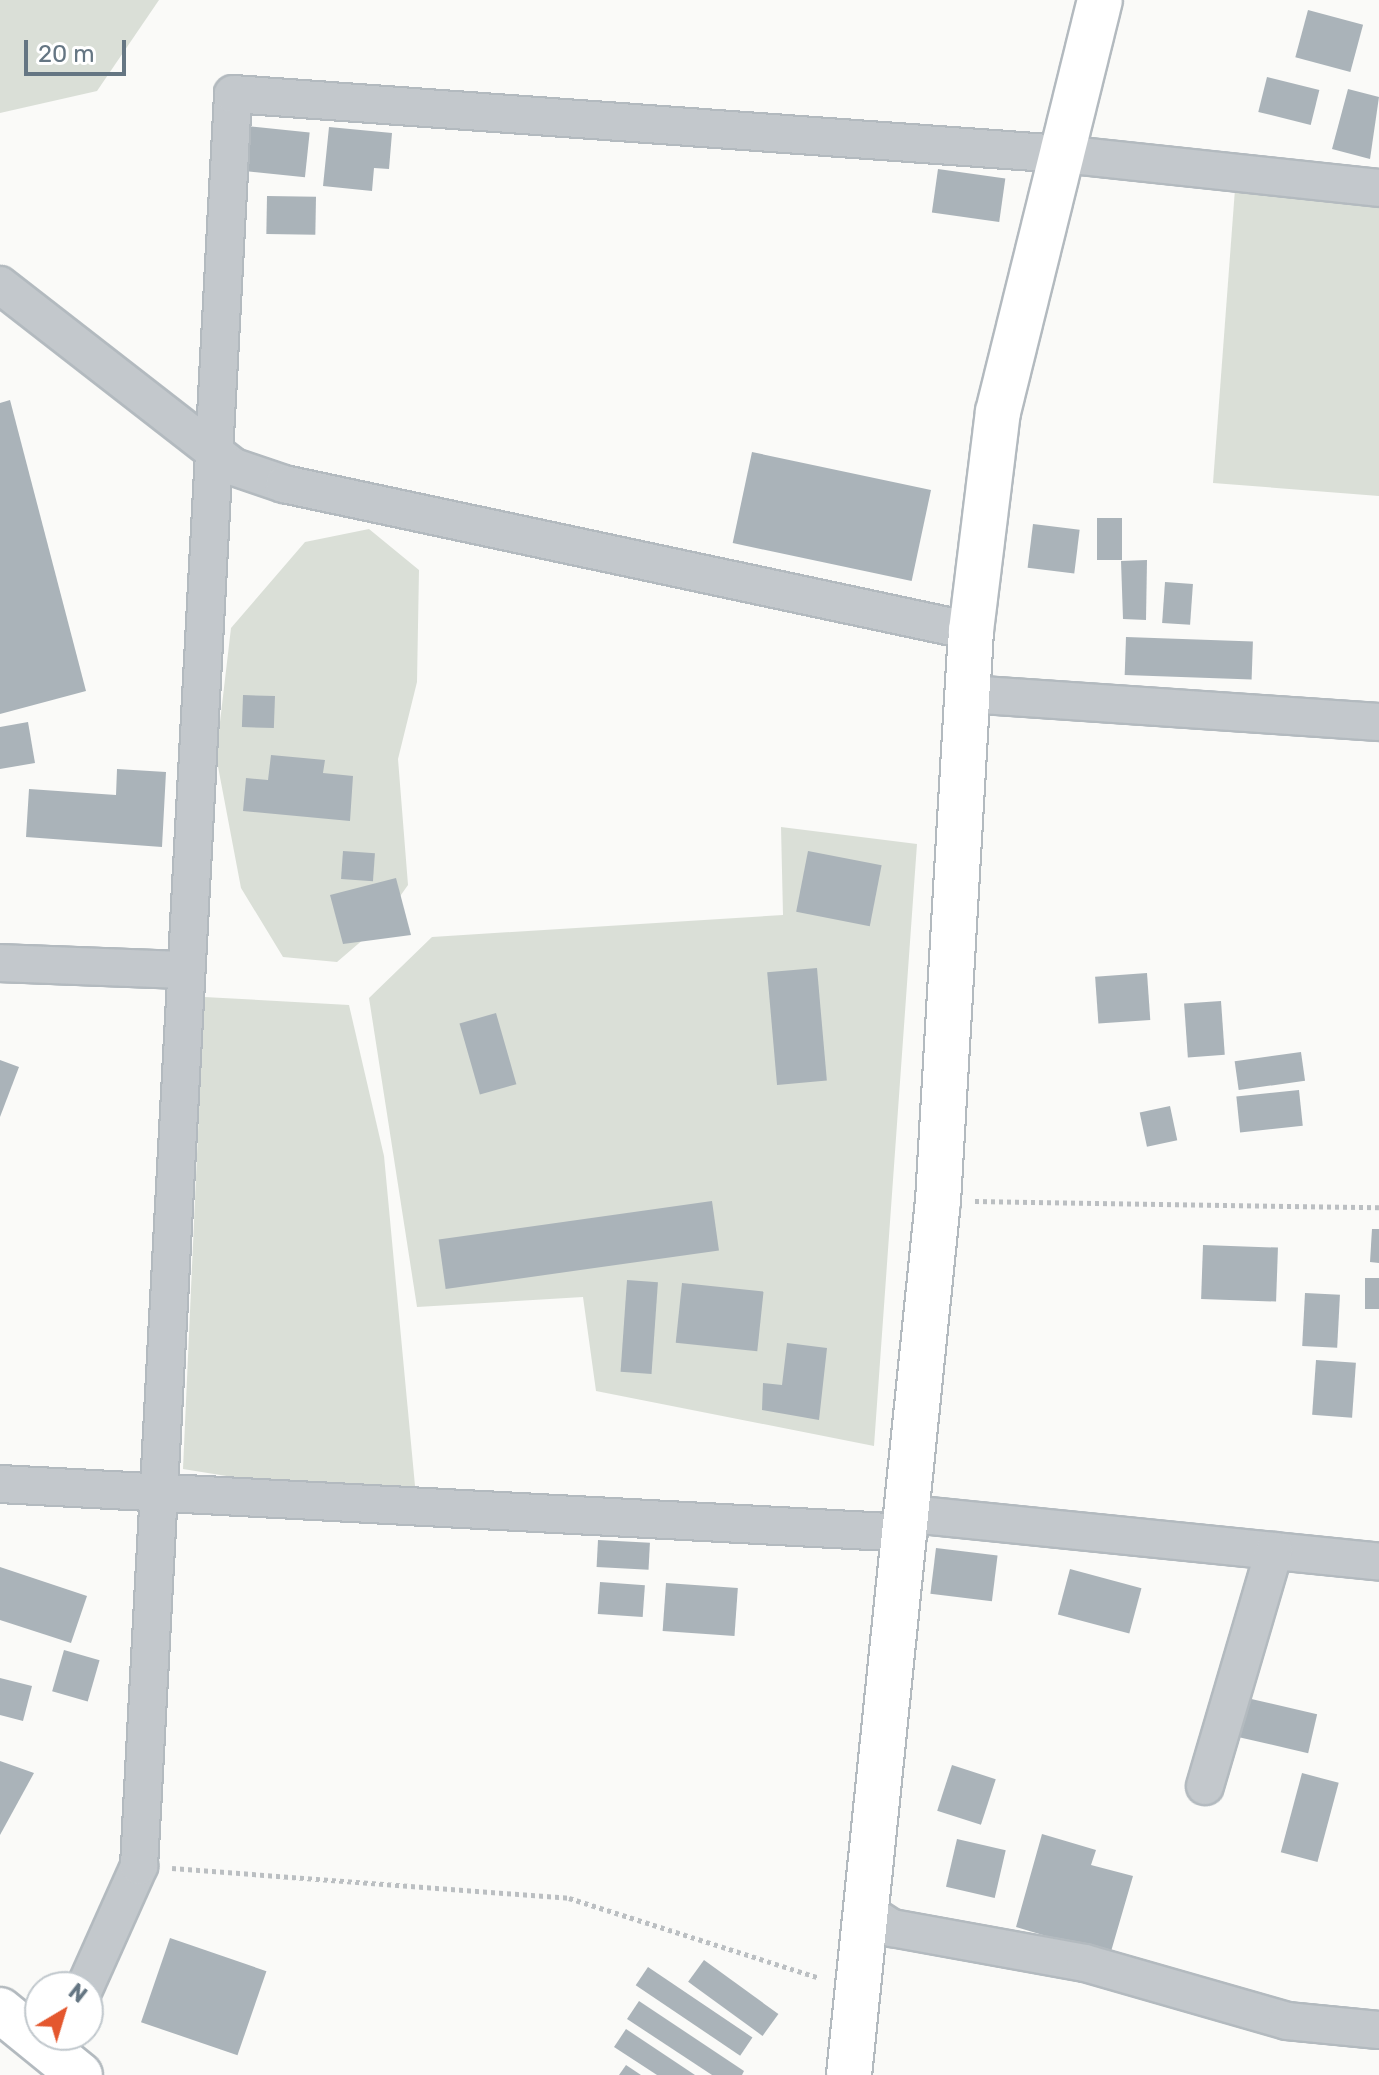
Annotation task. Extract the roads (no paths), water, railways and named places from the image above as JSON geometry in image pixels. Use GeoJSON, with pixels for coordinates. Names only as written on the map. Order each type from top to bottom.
{"type":"FeatureCollection","features":[{"type":"Feature","properties":{"kind":"street"},"geometry":{"type":"LineString","coordinates":[[849,2075],[910,1523],[938,1201],[971,631],[998,412],[1100,0]]}},
{"type":"Feature","properties":{"kind":"street"},"geometry":{"type":"LineString","coordinates":[[92,1971],[139,1866],[210,448],[233,94],[1062,154],[1379,188]]}},
{"type":"Feature","properties":{"kind":"street"},"geometry":{"type":"LineString","coordinates":[[0,285],[234,467],[284,484],[971,631]]}},
{"type":"Feature","properties":{"kind":"street"},"geometry":{"type":"LineString","coordinates":[[967,694],[1379,722]]}},
{"type":"Feature","properties":{"kind":"street"},"geometry":{"type":"LineString","coordinates":[[0,963],[184,970]]}},
{"type":"Feature","properties":{"kind":"street"},"geometry":{"type":"LineString","coordinates":[[0,1484],[910,1523],[1379,1562]]}},
{"type":"Feature","properties":{"kind":"street"},"geometry":{"type":"LineString","coordinates":[[1205,1786],[1274,1551]]}},
{"type":"Feature","properties":{"kind":"street"},"geometry":{"type":"LineString","coordinates":[[867,1912],[892,1928],[1085,1963],[1287,2021],[1379,2030]]}},
{"type":"Feature","properties":{"kind":"street"},"geometry":{"type":"LineString","coordinates":[[0,2010],[61,2060]]}}]}
